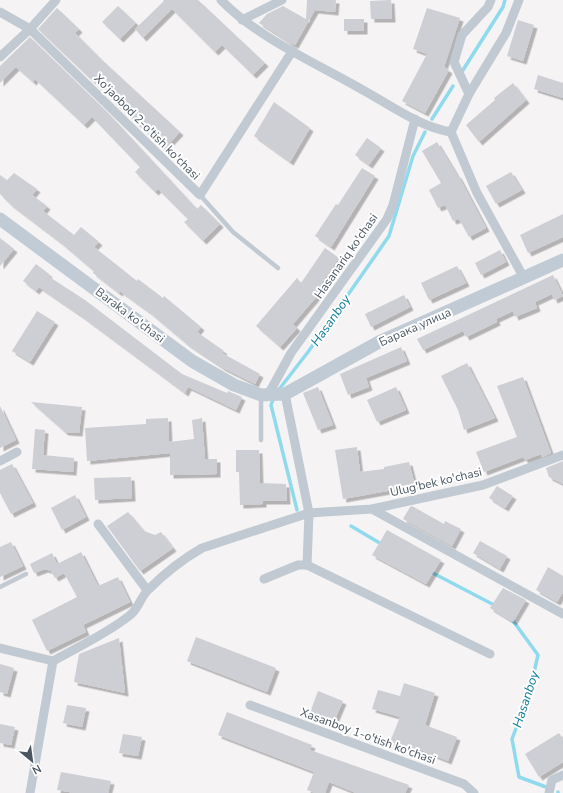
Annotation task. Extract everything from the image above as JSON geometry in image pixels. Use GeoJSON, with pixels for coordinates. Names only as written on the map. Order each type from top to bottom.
{"type":"FeatureCollection","features":[{"type":"Feature","properties":{"kind":"main road","name":"Baraka ko'chasi"},"geometry":{"type":"LineString","coordinates":[[0,219],[192,361],[234,385],[264,395]]}},
{"type":"Feature","properties":{"kind":"main road","name":"Барака улица"},"geometry":{"type":"LineString","coordinates":[[264,395],[283,394],[379,342],[563,260]]}},
{"type":"Feature","properties":{"kind":"street"},"geometry":{"type":"LineString","coordinates":[[0,57],[30,29],[56,0]]}},
{"type":"Feature","properties":{"kind":"street"},"geometry":{"type":"LineString","coordinates":[[220,0],[242,20],[293,50],[415,118],[441,130],[451,132]]}},
{"type":"Feature","properties":{"kind":"street"},"geometry":{"type":"LineString","coordinates":[[242,20],[282,0]]}},
{"type":"Feature","properties":{"kind":"street"},"geometry":{"type":"LineString","coordinates":[[469,94],[454,62],[462,35],[488,7],[491,0]]}},
{"type":"Feature","properties":{"kind":"street"},"geometry":{"type":"LineString","coordinates":[[519,0],[506,34],[469,94],[451,132],[477,193],[524,278]]}},
{"type":"Feature","properties":{"kind":"street","name":"Xo'jaobod 2-o'tish ko'chasi"},"geometry":{"type":"LineString","coordinates":[[0,12],[30,29],[200,195],[293,50]]}},
{"type":"Feature","properties":{"kind":"street","name":"Hasanariq ko'chasi"},"geometry":{"type":"LineString","coordinates":[[264,395],[291,352],[387,218],[393,205],[415,118]]}},
{"type":"Feature","properties":{"kind":"street"},"geometry":{"type":"LineString","coordinates":[[283,394],[309,512],[307,565]]}},
{"type":"Feature","properties":{"kind":"street"},"geometry":{"type":"LineString","coordinates":[[0,461],[18,452]]}},
{"type":"Feature","properties":{"kind":"street","name":"Ulug'bek ko'chasi"},"geometry":{"type":"LineString","coordinates":[[147,590],[188,556],[202,548],[309,512],[372,509],[483,485],[563,455]]}},
{"type":"Feature","properties":{"kind":"street"},"geometry":{"type":"LineString","coordinates":[[372,509],[563,614]]}},
{"type":"Feature","properties":{"kind":"street"},"geometry":{"type":"LineString","coordinates":[[0,648],[53,661],[94,639],[137,610],[147,590],[98,524]]}},
{"type":"Feature","properties":{"kind":"street"},"geometry":{"type":"LineString","coordinates":[[264,579],[298,565],[307,565],[490,654]]}},
{"type":"Feature","properties":{"kind":"street"},"geometry":{"type":"LineString","coordinates":[[30,793],[53,661]]}},
{"type":"Feature","properties":{"kind":"street","name":"Xasanboy 1-o'tish ko'chasi"},"geometry":{"type":"LineString","coordinates":[[250,705],[464,784],[474,793]]}},
{"type":"Feature","properties":{"kind":"street"},"geometry":{"type":"LineString","coordinates":[[549,793],[552,780],[563,775]]}},
{"type":"Feature","properties":{"kind":"lane"},"geometry":{"type":"LineString","coordinates":[[200,195],[233,232],[278,268]]}},
{"type":"Feature","properties":{"kind":"lane"},"geometry":{"type":"LineString","coordinates":[[261,440],[264,395]]}},
{"type":"Feature","properties":{"kind":"lane"},"geometry":{"type":"LineString","coordinates":[[0,587],[26,574]]}},
{"type":"Feature","properties":{"kind":"building"},"geometry":{"type":"Polygon","coordinates":[[[163,0],[198,0],[265,63],[253,75],[222,45],[215,52],[172,9],[143,38],[135,29],[164,1],[163,0]]]}},
{"type":"Feature","properties":{"kind":"building"},"geometry":{"type":"Polygon","coordinates":[[[307,0],[336,0],[335,12],[315,10],[295,45],[259,23],[267,14],[283,6],[306,19],[307,0]]]}},
{"type":"Feature","properties":{"kind":"building"},"geometry":{"type":"Polygon","coordinates":[[[391,0],[392,19],[371,19],[370,1],[391,0]]]}},
{"type":"Feature","properties":{"kind":"building"},"geometry":{"type":"Polygon","coordinates":[[[118,6],[136,23],[120,39],[102,22],[118,6]]]}},
{"type":"Feature","properties":{"kind":"building"},"geometry":{"type":"Polygon","coordinates":[[[57,8],[79,29],[75,33],[180,132],[164,149],[38,29],[57,8]]]}},
{"type":"Feature","properties":{"kind":"building"},"geometry":{"type":"Polygon","coordinates":[[[427,8],[460,18],[444,67],[449,70],[425,113],[402,101],[427,54],[413,49],[427,8]]]}},
{"type":"Feature","properties":{"kind":"building"},"geometry":{"type":"Polygon","coordinates":[[[344,19],[364,19],[364,31],[344,31],[344,19]]]}},
{"type":"Feature","properties":{"kind":"building"},"geometry":{"type":"Polygon","coordinates":[[[518,20],[534,25],[523,61],[507,56],[518,20]]]}},
{"type":"Feature","properties":{"kind":"building"},"geometry":{"type":"Polygon","coordinates":[[[30,37],[108,113],[197,209],[201,205],[220,224],[203,241],[184,222],[188,219],[158,189],[155,192],[135,172],[140,167],[92,117],[84,125],[35,79],[33,82],[16,67],[0,83],[0,66],[30,37]]]}},
{"type":"Feature","properties":{"kind":"building"},"geometry":{"type":"Polygon","coordinates":[[[538,75],[563,83],[563,98],[534,89],[538,75]]]}},
{"type":"Feature","properties":{"kind":"building"},"geometry":{"type":"Polygon","coordinates":[[[513,83],[526,100],[479,142],[466,125],[495,100],[494,98],[513,83]]]}},
{"type":"Feature","properties":{"kind":"building"},"geometry":{"type":"Polygon","coordinates":[[[274,102],[310,128],[290,162],[254,136],[274,102]]]}},
{"type":"Feature","properties":{"kind":"building"},"geometry":{"type":"Polygon","coordinates":[[[367,138],[381,148],[369,165],[355,155],[367,138]]]}},
{"type":"Feature","properties":{"kind":"building"},"geometry":{"type":"Polygon","coordinates":[[[437,142],[458,175],[486,228],[469,237],[459,219],[453,221],[445,205],[438,208],[429,190],[441,183],[422,151],[437,142]]]}},
{"type":"Feature","properties":{"kind":"building"},"geometry":{"type":"Polygon","coordinates":[[[362,168],[375,176],[331,247],[315,236],[336,204],[338,205],[362,168]]]}},
{"type":"Feature","properties":{"kind":"building"},"geometry":{"type":"Polygon","coordinates":[[[511,172],[522,190],[496,204],[486,186],[511,172]]]}},
{"type":"Feature","properties":{"kind":"building"},"geometry":{"type":"Polygon","coordinates":[[[14,173],[37,189],[32,195],[47,206],[43,211],[74,235],[81,227],[99,242],[94,247],[137,281],[138,279],[163,298],[164,296],[201,327],[197,332],[224,351],[222,353],[260,374],[255,384],[223,368],[187,344],[149,312],[120,291],[119,293],[93,273],[94,271],[60,242],[10,204],[0,194],[0,175],[7,180],[14,173]]]}},
{"type":"Feature","properties":{"kind":"building"},"geometry":{"type":"Polygon","coordinates":[[[563,214],[563,237],[528,253],[520,235],[563,214]]]}},
{"type":"Feature","properties":{"kind":"building"},"geometry":{"type":"Polygon","coordinates":[[[0,238],[14,249],[0,266],[0,238]]]}},
{"type":"Feature","properties":{"kind":"building"},"geometry":{"type":"Polygon","coordinates":[[[325,248],[339,258],[314,294],[317,296],[293,324],[297,328],[280,347],[256,326],[297,278],[301,283],[325,248]]]}},
{"type":"Feature","properties":{"kind":"building"},"geometry":{"type":"Polygon","coordinates":[[[500,250],[506,262],[481,275],[475,263],[500,250]]]}},
{"type":"Feature","properties":{"kind":"building"},"geometry":{"type":"Polygon","coordinates":[[[36,264],[49,274],[48,276],[85,300],[182,374],[227,393],[228,391],[242,397],[236,410],[188,387],[185,393],[80,315],[39,287],[36,291],[23,281],[36,264]]]}},
{"type":"Feature","properties":{"kind":"building"},"geometry":{"type":"Polygon","coordinates":[[[457,266],[466,283],[429,300],[421,283],[457,266]]]}},
{"type":"Feature","properties":{"kind":"building"},"geometry":{"type":"Polygon","coordinates":[[[553,275],[563,296],[554,300],[552,294],[535,302],[537,308],[515,317],[513,311],[496,319],[497,322],[466,337],[463,331],[423,350],[417,339],[553,275]]]}},
{"type":"Feature","properties":{"kind":"building"},"geometry":{"type":"Polygon","coordinates":[[[404,295],[410,307],[371,327],[365,314],[404,295]]]}},
{"type":"Feature","properties":{"kind":"building"},"geometry":{"type":"Polygon","coordinates":[[[37,311],[55,322],[30,362],[12,351],[37,311]]]}},
{"type":"Feature","properties":{"kind":"building"},"geometry":{"type":"Polygon","coordinates":[[[401,347],[407,361],[366,378],[369,387],[348,395],[340,374],[401,347]]]}},
{"type":"Feature","properties":{"kind":"building"},"geometry":{"type":"Polygon","coordinates":[[[467,363],[495,418],[464,430],[458,410],[441,376],[467,363]]]}},
{"type":"Feature","properties":{"kind":"building"},"geometry":{"type":"Polygon","coordinates":[[[523,377],[551,453],[542,457],[541,454],[525,460],[523,457],[484,472],[476,452],[517,437],[497,386],[523,377]]]}},
{"type":"Feature","properties":{"kind":"building"},"geometry":{"type":"Polygon","coordinates":[[[318,387],[333,425],[318,430],[303,393],[318,387]]]}},
{"type":"Feature","properties":{"kind":"building"},"geometry":{"type":"Polygon","coordinates":[[[396,387],[406,410],[377,422],[367,400],[396,387]]]}},
{"type":"Feature","properties":{"kind":"building"},"geometry":{"type":"Polygon","coordinates":[[[31,402],[82,407],[79,433],[65,432],[31,402]]]}},
{"type":"Feature","properties":{"kind":"building"},"geometry":{"type":"Polygon","coordinates":[[[0,406],[16,440],[0,448],[0,406]]]}},
{"type":"Feature","properties":{"kind":"building"},"geometry":{"type":"Polygon","coordinates":[[[168,418],[169,442],[194,439],[192,420],[202,418],[205,459],[217,459],[217,474],[170,475],[170,453],[87,461],[85,428],[146,424],[146,419],[168,418]]]}},
{"type":"Feature","properties":{"kind":"building"},"geometry":{"type":"Polygon","coordinates":[[[35,429],[45,430],[43,455],[74,458],[73,472],[32,469],[35,429]]]}},
{"type":"Feature","properties":{"kind":"building"},"geometry":{"type":"Polygon","coordinates":[[[357,447],[360,472],[384,469],[384,467],[409,462],[415,486],[343,499],[335,450],[357,447]]]}},
{"type":"Feature","properties":{"kind":"building"},"geometry":{"type":"Polygon","coordinates":[[[236,450],[259,450],[260,483],[286,484],[287,501],[263,501],[263,504],[240,505],[239,472],[236,472],[236,450]]]}},
{"type":"Feature","properties":{"kind":"building"},"geometry":{"type":"Polygon","coordinates":[[[563,461],[563,484],[549,477],[546,468],[563,461]]]}},
{"type":"Feature","properties":{"kind":"building"},"geometry":{"type":"Polygon","coordinates":[[[12,464],[33,503],[11,514],[0,493],[0,470],[12,464]]]}},
{"type":"Feature","properties":{"kind":"building"},"geometry":{"type":"Polygon","coordinates":[[[131,477],[132,498],[95,500],[94,478],[131,477]]]}},
{"type":"Feature","properties":{"kind":"building"},"geometry":{"type":"Polygon","coordinates":[[[497,486],[513,496],[505,508],[489,498],[497,486]]]}},
{"type":"Feature","properties":{"kind":"building"},"geometry":{"type":"Polygon","coordinates":[[[75,495],[86,517],[62,530],[51,508],[75,495]]]}},
{"type":"Feature","properties":{"kind":"building"},"geometry":{"type":"Polygon","coordinates":[[[412,506],[444,524],[445,521],[461,529],[452,546],[403,519],[412,506]]]}},
{"type":"Feature","properties":{"kind":"building"},"geometry":{"type":"Polygon","coordinates":[[[128,512],[144,531],[155,535],[161,532],[173,548],[140,571],[107,526],[128,512]]]}},
{"type":"Feature","properties":{"kind":"building"},"geometry":{"type":"Polygon","coordinates":[[[387,530],[441,560],[426,584],[372,555],[387,530]]]}},
{"type":"Feature","properties":{"kind":"building"},"geometry":{"type":"Polygon","coordinates":[[[480,541],[507,556],[500,569],[473,553],[480,541]]]}},
{"type":"Feature","properties":{"kind":"building"},"geometry":{"type":"Polygon","coordinates":[[[11,542],[23,566],[0,577],[0,547],[11,542]]]}},
{"type":"Feature","properties":{"kind":"building"},"geometry":{"type":"Polygon","coordinates":[[[81,552],[98,586],[118,577],[130,602],[83,625],[86,632],[47,651],[32,620],[77,597],[64,573],[55,578],[51,571],[45,569],[34,573],[30,564],[52,553],[57,564],[81,552]]]}},
{"type":"Feature","properties":{"kind":"building"},"geometry":{"type":"Polygon","coordinates":[[[548,567],[563,576],[563,592],[557,602],[536,590],[548,567]]]}},
{"type":"Feature","properties":{"kind":"building"},"geometry":{"type":"Polygon","coordinates":[[[503,588],[526,600],[513,622],[490,608],[503,588]]]}},
{"type":"Feature","properties":{"kind":"building"},"geometry":{"type":"Polygon","coordinates":[[[196,637],[276,668],[267,692],[187,661],[196,637]]]}},
{"type":"Feature","properties":{"kind":"building"},"geometry":{"type":"Polygon","coordinates":[[[119,638],[125,693],[74,682],[79,654],[119,638]]]}},
{"type":"Feature","properties":{"kind":"building"},"geometry":{"type":"Polygon","coordinates":[[[0,664],[14,668],[7,694],[0,692],[0,664]]]}},
{"type":"Feature","properties":{"kind":"building"},"geometry":{"type":"Polygon","coordinates":[[[404,683],[435,693],[425,725],[457,737],[448,761],[416,748],[415,751],[390,742],[400,717],[372,709],[378,690],[400,696],[404,683]]]}},
{"type":"Feature","properties":{"kind":"building"},"geometry":{"type":"Polygon","coordinates":[[[318,691],[343,701],[333,724],[309,715],[318,691]]]}},
{"type":"Feature","properties":{"kind":"building"},"geometry":{"type":"Polygon","coordinates":[[[67,705],[86,708],[82,727],[63,723],[67,705]]]}},
{"type":"Feature","properties":{"kind":"building"},"geometry":{"type":"Polygon","coordinates":[[[227,712],[312,745],[310,750],[409,785],[405,793],[356,793],[329,782],[325,793],[315,793],[307,790],[314,772],[218,735],[227,712]]]}},
{"type":"Feature","properties":{"kind":"building"},"geometry":{"type":"Polygon","coordinates":[[[0,724],[15,727],[11,745],[0,743],[0,724]]]}},
{"type":"Feature","properties":{"kind":"building"},"geometry":{"type":"Polygon","coordinates":[[[559,733],[563,739],[563,762],[539,777],[525,754],[559,733]]]}},
{"type":"Feature","properties":{"kind":"building"},"geometry":{"type":"Polygon","coordinates":[[[123,734],[142,737],[138,756],[119,753],[123,734]]]}},
{"type":"Feature","properties":{"kind":"building"},"geometry":{"type":"Polygon","coordinates":[[[61,772],[111,781],[108,793],[75,793],[57,790],[61,772]]]}},
{"type":"Feature","properties":{"kind":"waterway","name":"Hasanboy"},"geometry":{"type":"LineString","coordinates":[[463,70],[503,7],[505,0]]}},
{"type":"Feature","properties":{"kind":"waterway","name":"Hasanboy"},"geometry":{"type":"LineString","coordinates":[[432,119],[453,86]]}},
{"type":"Feature","properties":{"kind":"waterway","name":"Hasanboy"},"geometry":{"type":"LineString","coordinates":[[277,392],[308,352],[389,236],[413,156],[425,132]]}},
{"type":"Feature","properties":{"kind":"waterway","name":"Hasanboy"},"geometry":{"type":"LineString","coordinates":[[274,397],[271,405],[297,510]]}},
{"type":"Feature","properties":{"kind":"waterway","name":"Hasanboy"},"geometry":{"type":"LineString","coordinates":[[351,526],[383,545]]}},
{"type":"Feature","properties":{"kind":"waterway","name":"Hasanboy"},"geometry":{"type":"LineString","coordinates":[[429,571],[496,606]]}},
{"type":"Feature","properties":{"kind":"waterway","name":"Hasanboy"},"geometry":{"type":"LineString","coordinates":[[511,618],[538,655],[529,694],[512,739],[519,777],[546,787]]}}]}
